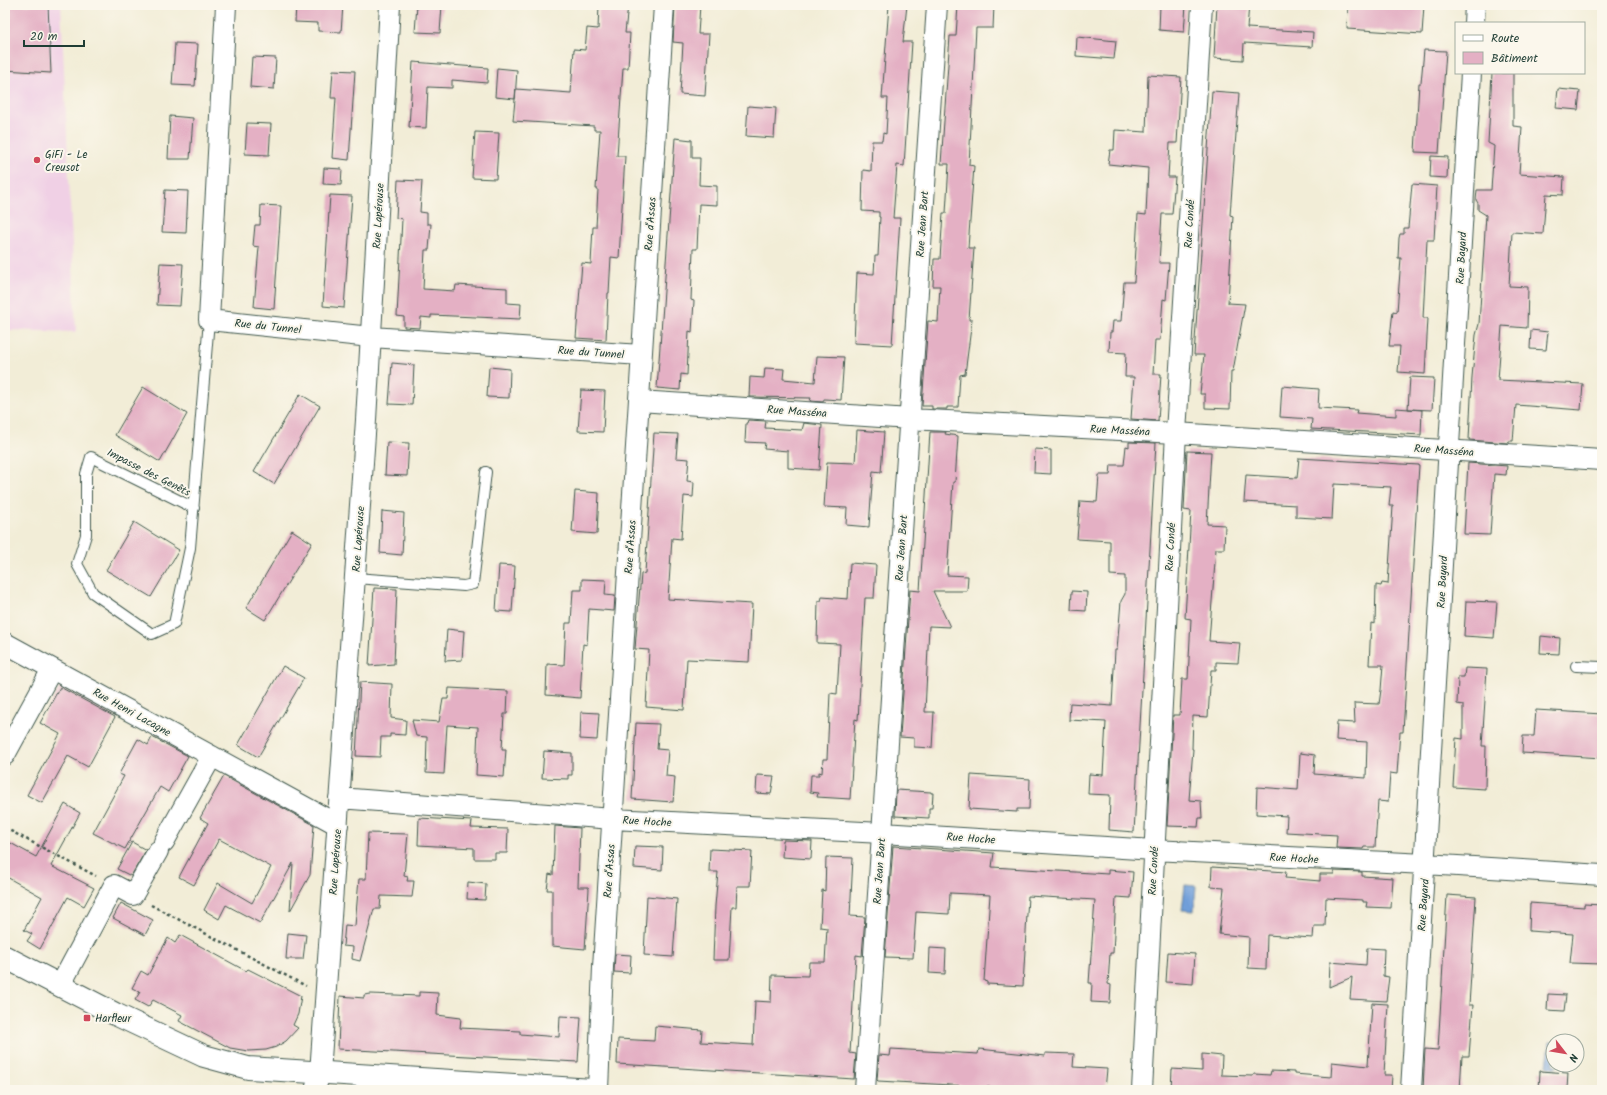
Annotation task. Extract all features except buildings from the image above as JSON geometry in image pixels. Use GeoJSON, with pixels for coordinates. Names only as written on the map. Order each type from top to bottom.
{"type":"FeatureCollection","features":[{"type":"Feature","properties":{"kind":"street"},"geometry":{"type":"LineString","coordinates":[[209,320],[226,5]]}},
{"type":"Feature","properties":{"kind":"street","name":"Rue Lapérouse"},"geometry":{"type":"LineString","coordinates":[[318,1082],[326,996],[355,578],[390,5]]}},
{"type":"Feature","properties":{"kind":"street","name":"Rue d'Assas"},"geometry":{"type":"LineString","coordinates":[[598,1090],[603,967],[664,5]]}},
{"type":"Feature","properties":{"kind":"street","name":"Rue Jean Bart"},"geometry":{"type":"LineString","coordinates":[[865,1090],[937,5]]}},
{"type":"Feature","properties":{"kind":"street","name":"Rue Condé"},"geometry":{"type":"LineString","coordinates":[[1142,1090],[1176,432],[1202,5]]}},
{"type":"Feature","properties":{"kind":"street"},"geometry":{"type":"LineString","coordinates":[[1474,22],[1475,5]]}},
{"type":"Feature","properties":{"kind":"street","name":"Rue Bayard"},"geometry":{"type":"LineString","coordinates":[[1411,1090],[1472,74]]}},
{"type":"Feature","properties":{"kind":"street","name":"Rue du Tunnel"},"geometry":{"type":"LineString","coordinates":[[209,320],[370,337],[641,355]]}},
{"type":"Feature","properties":{"kind":"street","name":"Rue Masséna"},"geometry":{"type":"LineString","coordinates":[[639,401],[910,419],[1176,432],[1602,460]]}},
{"type":"Feature","properties":{"kind":"street","name":"Rue Henri Lacagne"},"geometry":{"type":"LineString","coordinates":[[5,643],[338,825]]}},
{"type":"Feature","properties":{"kind":"street"},"geometry":{"type":"LineString","coordinates":[[5,755],[52,669]]}},
{"type":"Feature","properties":{"kind":"street"},"geometry":{"type":"LineString","coordinates":[[60,986],[114,885],[133,895],[212,756]]}},
{"type":"Feature","properties":{"kind":"street","name":"Rue Hoche"},"geometry":{"type":"LineString","coordinates":[[339,798],[613,819],[1425,864],[1602,876]]}},
{"type":"Feature","properties":{"kind":"street"},"geometry":{"type":"LineString","coordinates":[[5,957],[115,1014],[204,1056],[248,1068],[318,1082],[593,1090]]}},
{"type":"Feature","properties":{"kind":"lane","name":"Impasse des Genêts"},"geometry":{"type":"LineString","coordinates":[[194,508],[91,457],[86,474],[86,535],[77,564],[93,593],[152,634],[174,624],[190,548],[194,508],[209,320]]}},
{"type":"Feature","properties":{"kind":"lane"},"geometry":{"type":"LineString","coordinates":[[355,578],[464,586],[473,584],[486,472]]}},
{"type":"Feature","properties":{"kind":"lane"},"geometry":{"type":"LineString","coordinates":[[1576,666],[1602,667]]}},
{"type":"Feature","properties":{"kind":"path"},"geometry":{"type":"LineString","coordinates":[[5,828],[114,885]]}},
{"type":"Feature","properties":{"kind":"path"},"geometry":{"type":"LineString","coordinates":[[133,895],[326,996]]}},
{"type":"Feature","properties":{"kind":"shaded area","name":"GiFi - Le Creusot"},"geometry":{"type":"Polygon","coordinates":[[[5,5],[61,5],[76,332],[5,330],[5,5]]]}},
{"type":"Feature","properties":{"kind":"water"},"geometry":{"type":"Polygon","coordinates":[[[1185,885],[1196,886],[1194,911],[1182,910],[1185,885]]]}},
{"type":"Feature","properties":{"kind":"place","name":"GiFi - Le Creusot"},"geometry":{"type":"Point","coordinates":[37,160]}},
{"type":"Feature","properties":{"kind":"place","name":"Harfleur"},"geometry":{"type":"Point","coordinates":[87,1018]}}]}
